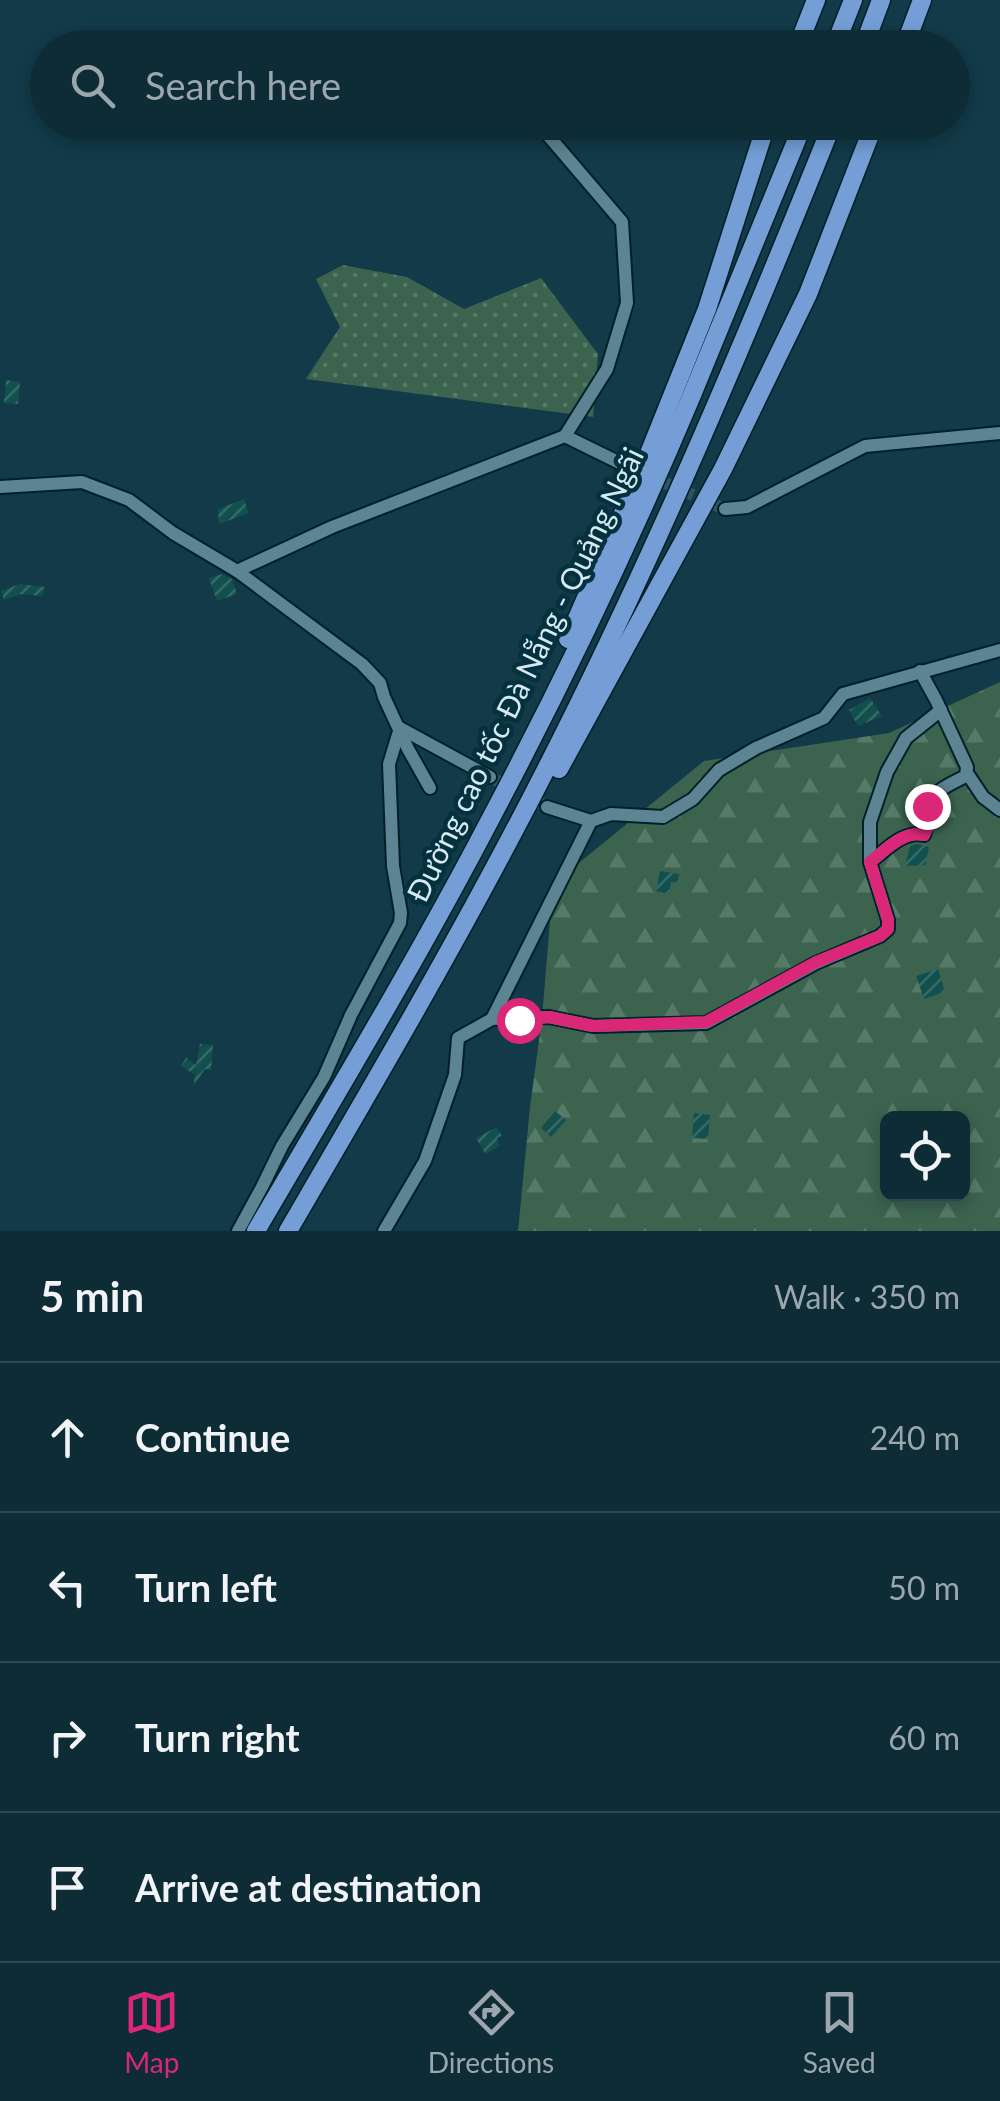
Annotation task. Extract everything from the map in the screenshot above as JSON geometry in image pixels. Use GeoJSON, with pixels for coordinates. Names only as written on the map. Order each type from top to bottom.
{"type":"FeatureCollection","features":[{"type":"Feature","properties":{"kind":"highway"},"geometry":{"type":"LineString","coordinates":[[804,30],[816,0]]}},
{"type":"Feature","properties":{"kind":"highway"},"geometry":{"type":"LineString","coordinates":[[841,30],[853,0]]}},
{"type":"Feature","properties":{"kind":"highway"},"geometry":{"type":"LineString","coordinates":[[870,30],[882,0]]}},
{"type":"Feature","properties":{"kind":"highway"},"geometry":{"type":"LineString","coordinates":[[911,30],[922,0]]}},
{"type":"Feature","properties":{"kind":"highway"},"geometry":{"type":"LineString","coordinates":[[492,817],[699,328],[761,140]]}},
{"type":"Feature","properties":{"kind":"highway","name":"Đường cao tốc Đà Nẵng - Quảng Ngãi"},"geometry":{"type":"LineString","coordinates":[[256,1231],[402,982],[492,817],[630,535],[797,140]]}},
{"type":"Feature","properties":{"kind":"highway","name":"Đường cao tốc Đà Nẵng - Quảng Ngãi"},"geometry":{"type":"LineString","coordinates":[[288,1231],[427,993],[555,751],[716,406],[825,140]]}},
{"type":"Feature","properties":{"kind":"highway"},"geometry":{"type":"LineString","coordinates":[[427,993],[536,809],[722,469],[808,294],[867,140]]}},
{"type":"Feature","properties":{"kind":"street"},"geometry":{"type":"LineString","coordinates":[[237,571],[332,527],[565,436],[607,369],[626,303],[624,254],[622,222],[552,140]]}},
{"type":"Feature","properties":{"kind":"street"},"geometry":{"type":"LineString","coordinates":[[725,509],[748,508],[865,446],[1000,433]]}},
{"type":"Feature","properties":{"kind":"street"},"geometry":{"type":"LineString","coordinates":[[565,436],[626,466]]}},
{"type":"Feature","properties":{"kind":"street"},"geometry":{"type":"LineString","coordinates":[[0,487],[82,482],[129,500],[172,533],[237,571],[362,664],[380,682],[408,749],[430,788]]}},
{"type":"Feature","properties":{"kind":"street"},"geometry":{"type":"LineString","coordinates":[[548,807],[592,821],[611,814],[664,817],[693,799],[719,770],[756,748],[824,718],[843,694],[1000,650]]}},
{"type":"Feature","properties":{"kind":"street"},"geometry":{"type":"LineString","coordinates":[[920,671],[967,773],[983,797],[1000,810]]}},
{"type":"Feature","properties":{"kind":"street"},"geometry":{"type":"LineString","coordinates":[[384,1231],[425,1161],[455,1074],[458,1038],[492,1019],[549,1017],[593,1026],[706,1022],[816,962],[880,936],[888,929],[870,862],[870,822],[887,772],[906,738],[941,710]]}},
{"type":"Feature","properties":{"kind":"street"},"geometry":{"type":"LineString","coordinates":[[400,728],[490,778]]}},
{"type":"Feature","properties":{"kind":"street"},"geometry":{"type":"LineString","coordinates":[[238,1231],[324,1076],[350,1014],[400,923],[393,866],[389,764],[400,728]]}},
{"type":"Feature","properties":{"kind":"street"},"geometry":{"type":"LineString","coordinates":[[870,862],[907,834],[924,835],[927,806],[937,792],[967,773]]}},
{"type":"Feature","properties":{"kind":"street"},"geometry":{"type":"LineString","coordinates":[[492,1019],[592,821]]}},
{"type":"Feature","properties":{"kind":"green space"},"geometry":{"type":"Polygon","coordinates":[[[343,265],[407,277],[464,309],[541,278],[598,354],[593,417],[306,379],[340,327],[316,279],[343,265]]]}},
{"type":"Feature","properties":{"kind":"green space"},"geometry":{"type":"Polygon","coordinates":[[[1000,682],[1000,1231],[518,1231],[553,884],[704,761],[889,733],[1000,682]]]}},
{"type":"Feature","properties":{"kind":"building"},"geometry":{"type":"Polygon","coordinates":[[[6,380],[20,382],[18,404],[4,403],[6,380]]]}},
{"type":"Feature","properties":{"kind":"building"},"geometry":{"type":"Polygon","coordinates":[[[244,499],[249,513],[219,524],[218,509],[244,499]]]}},
{"type":"Feature","properties":{"kind":"building"},"geometry":{"type":"Polygon","coordinates":[[[222,574],[232,579],[237,594],[217,601],[209,578],[222,574]]]}},
{"type":"Feature","properties":{"kind":"building"},"geometry":{"type":"Polygon","coordinates":[[[20,584],[45,587],[43,596],[21,594],[4,600],[1,591],[20,584]]]}},
{"type":"Feature","properties":{"kind":"building"},"geometry":{"type":"Polygon","coordinates":[[[870,698],[882,716],[858,726],[849,710],[870,698]]]}},
{"type":"Feature","properties":{"kind":"building"},"geometry":{"type":"Polygon","coordinates":[[[910,846],[929,847],[925,865],[905,866],[910,846]]]}},
{"type":"Feature","properties":{"kind":"building"},"geometry":{"type":"Polygon","coordinates":[[[660,871],[679,874],[677,883],[671,882],[669,894],[656,891],[660,871]]]}},
{"type":"Feature","properties":{"kind":"building"},"geometry":{"type":"Polygon","coordinates":[[[938,969],[945,992],[924,999],[916,976],[938,969]]]}},
{"type":"Feature","properties":{"kind":"building"},"geometry":{"type":"Polygon","coordinates":[[[200,1044],[213,1045],[211,1070],[205,1069],[193,1087],[195,1075],[181,1066],[186,1058],[196,1065],[200,1044]]]}},
{"type":"Feature","properties":{"kind":"building"},"geometry":{"type":"Polygon","coordinates":[[[555,1111],[566,1120],[551,1137],[541,1128],[555,1111]]]}},
{"type":"Feature","properties":{"kind":"building"},"geometry":{"type":"Polygon","coordinates":[[[694,1113],[710,1115],[708,1139],[692,1138],[694,1113]]]}},
{"type":"Feature","properties":{"kind":"building"},"geometry":{"type":"Polygon","coordinates":[[[497,1127],[502,1136],[497,1138],[500,1146],[485,1154],[476,1138],[497,1127]]]}},
{"type":"Feature","properties":{"kind":"tunnel"},"geometry":{"type":"LineString","coordinates":[[649,476],[725,509]]}},
{"type":"Feature","properties":{"kind":"tunnel"},"geometry":{"type":"LineString","coordinates":[[490,777],[547,807]]}},
{"type":"Feature","properties":{"kind":"route"},"geometry":{"type":"LineString","coordinates":[[519,1020],[549,1017],[593,1026],[706,1022],[816,962],[880,936],[888,929],[888,920],[870,862],[907,834],[924,835],[927,806]]}}]}
